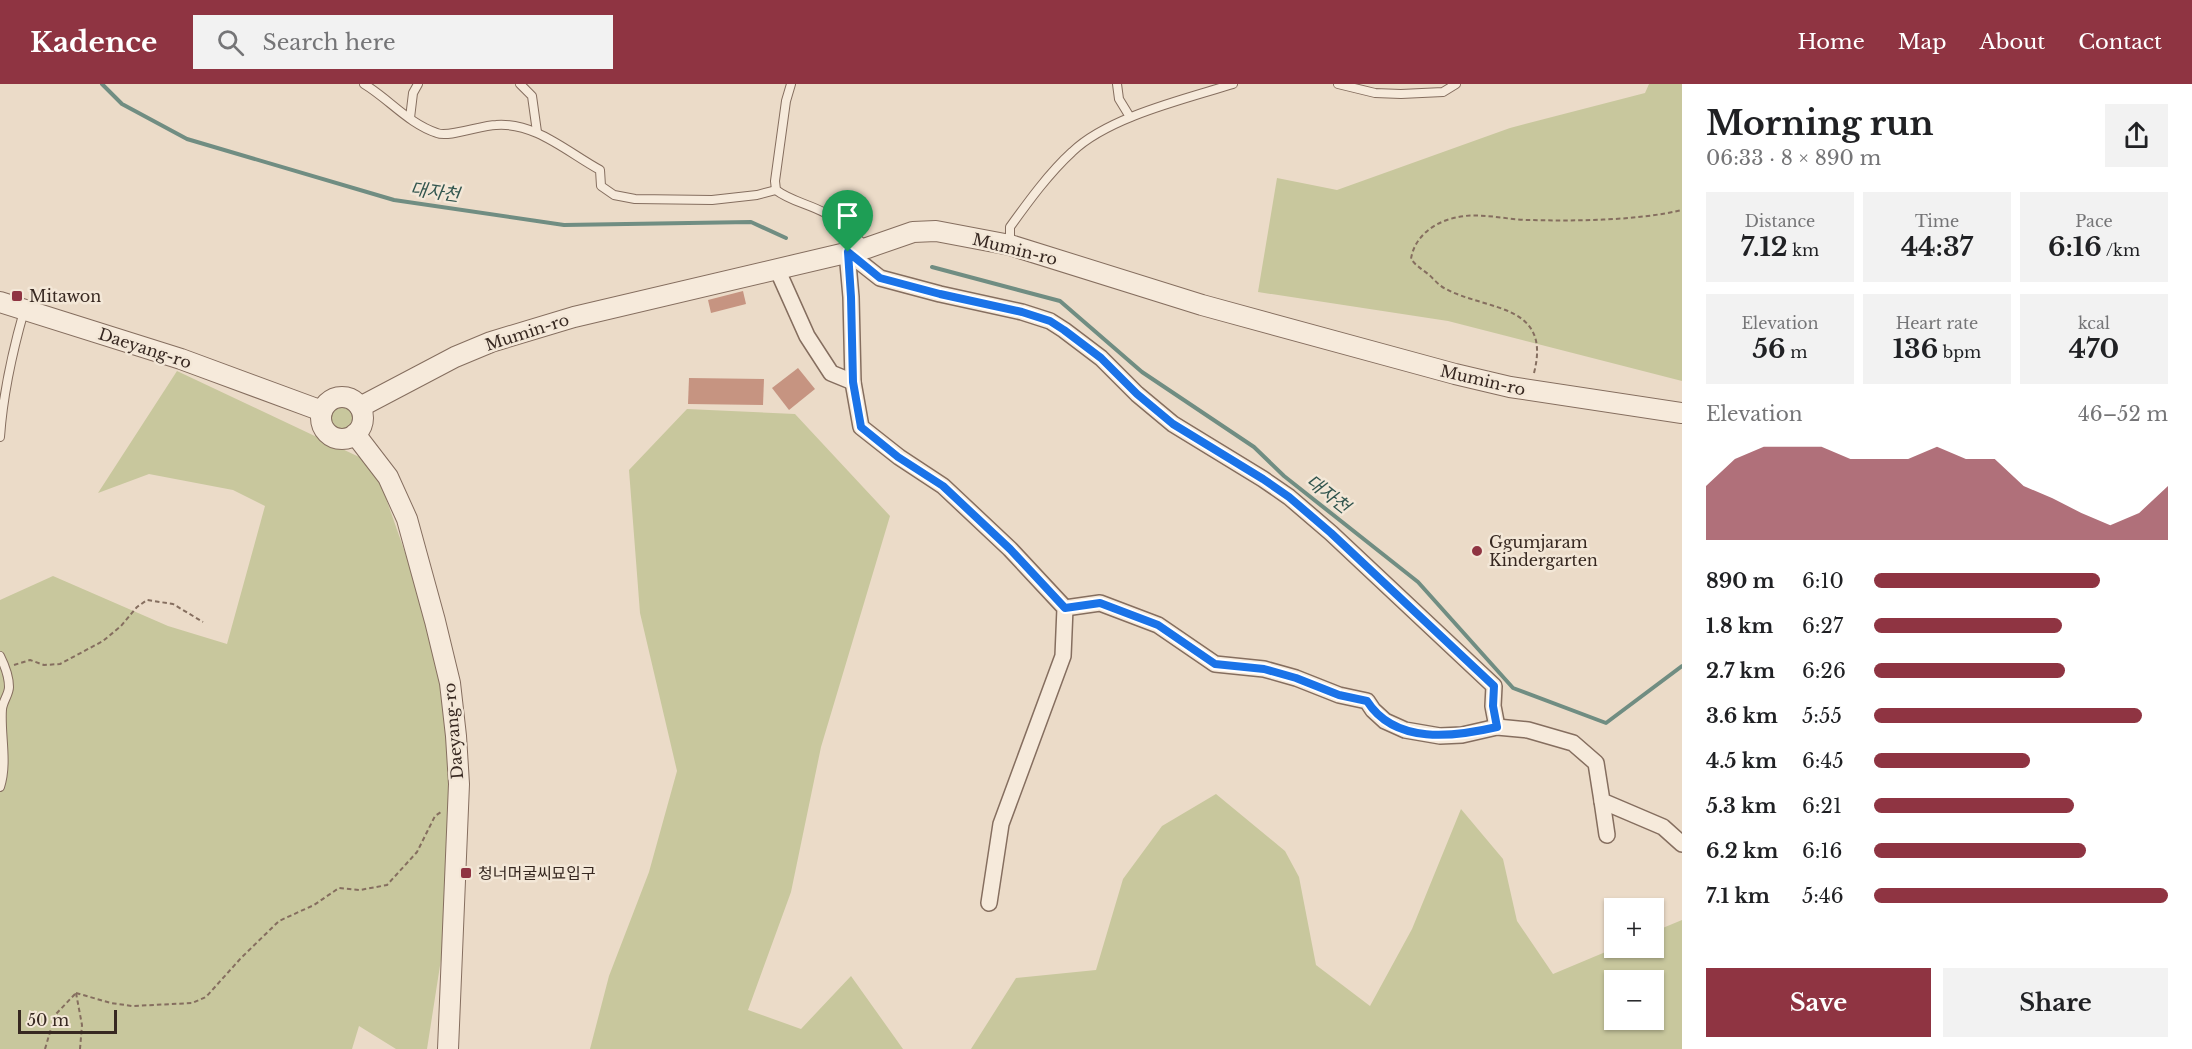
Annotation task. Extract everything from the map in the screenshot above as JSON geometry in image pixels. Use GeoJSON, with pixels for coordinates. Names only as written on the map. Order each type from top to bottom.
{"type":"FeatureCollection","features":[{"type":"Feature","properties":{"kind":"street","name":"Mumin-ro"},"geometry":{"type":"LineString","coordinates":[[360,407],[455,357],[491,342],[574,317],[867,248],[913,232],[936,231],[1010,244],[1202,305],[1455,374],[1532,391],[1682,413]]}},
{"type":"Feature","properties":{"kind":"street"},"geometry":{"type":"LineString","coordinates":[[848,252],[853,382],[861,427],[898,457],[943,486],[1010,549],[1065,608],[1063,656],[1001,824],[989,903]]}},
{"type":"Feature","properties":{"kind":"street"},"geometry":{"type":"LineString","coordinates":[[848,252],[880,278],[1022,312],[1050,321],[1064,330],[1101,358],[1137,394],[1173,424],[1263,479],[1289,497],[1331,533],[1494,686],[1493,706],[1497,727]]}},
{"type":"Feature","properties":{"kind":"street"},"geometry":{"type":"LineString","coordinates":[[777,269],[807,336],[831,373],[853,382]]}},
{"type":"Feature","properties":{"kind":"street","name":"Daeyang-ro"},"geometry":{"type":"LineString","coordinates":[[0,302],[181,359],[322,411]]}},
{"type":"Feature","properties":{"kind":"street"},"geometry":{"type":"LineString","coordinates":[[338,397],[352,399],[360,407],[363,416],[362,423],[355,434],[343,439],[330,435],[322,425],[322,411],[331,399],[338,397]]}},
{"type":"Feature","properties":{"kind":"street","name":"Daeyang-ro"},"geometry":{"type":"LineString","coordinates":[[355,434],[388,477],[407,519],[450,683],[456,736],[458,799],[448,1049]]}},
{"type":"Feature","properties":{"kind":"street"},"geometry":{"type":"LineString","coordinates":[[1065,608],[1100,603],[1158,625],[1215,664],[1264,669],[1296,678],[1339,695],[1367,701],[1385,721],[1405,730],[1440,736],[1462,735],[1497,727],[1528,730],[1573,743],[1596,763],[1607,835]]}},
{"type":"Feature","properties":{"kind":"street"},"geometry":{"type":"LineString","coordinates":[[1602,801],[1664,827],[1682,843]]}},
{"type":"Feature","properties":{"kind":"lane"},"geometry":{"type":"LineString","coordinates":[[364,84],[378,92],[410,118],[439,135],[496,124],[537,132],[600,170],[601,186],[614,195],[635,199],[712,200],[757,195],[776,190]]}},
{"type":"Feature","properties":{"kind":"lane"},"geometry":{"type":"LineString","coordinates":[[410,118],[413,93],[418,84]]}},
{"type":"Feature","properties":{"kind":"lane"},"geometry":{"type":"LineString","coordinates":[[520,84],[532,96],[537,132]]}},
{"type":"Feature","properties":{"kind":"lane"},"geometry":{"type":"LineString","coordinates":[[791,84],[786,101],[775,181],[776,190],[827,214],[850,231],[867,248]]}},
{"type":"Feature","properties":{"kind":"lane"},"geometry":{"type":"LineString","coordinates":[[1117,84],[1119,99],[1130,117]]}},
{"type":"Feature","properties":{"kind":"lane"},"geometry":{"type":"LineString","coordinates":[[1010,244],[1010,226],[1072,151],[1130,117],[1233,84]]}},
{"type":"Feature","properties":{"kind":"lane"},"geometry":{"type":"LineString","coordinates":[[1341,84],[1375,93],[1401,94],[1443,92],[1456,84]]}},
{"type":"Feature","properties":{"kind":"lane"},"geometry":{"type":"LineString","coordinates":[[0,437],[2,404],[12,354],[25,310]]}},
{"type":"Feature","properties":{"kind":"lane"},"geometry":{"type":"LineString","coordinates":[[0,656],[6,668],[10,689],[2,708],[0,729],[3,778],[0,787]]}},
{"type":"Feature","properties":{"kind":"path"},"geometry":{"type":"LineString","coordinates":[[1532,391],[1538,353],[1534,338],[1525,322],[1509,310],[1447,290],[1415,265],[1411,259],[1413,249],[1420,238],[1442,221],[1472,214],[1524,220],[1547,220],[1642,217],[1682,210]]}},
{"type":"Feature","properties":{"kind":"path"},"geometry":{"type":"LineString","coordinates":[[6,668],[30,660],[44,665],[60,664],[103,641],[147,600],[173,604],[203,622]]}},
{"type":"Feature","properties":{"kind":"path"},"geometry":{"type":"LineString","coordinates":[[76,993],[111,1003],[132,1006],[192,1003],[206,997],[279,921],[314,905],[339,888],[360,890],[387,885],[417,852],[435,816],[458,799]]}},
{"type":"Feature","properties":{"kind":"path"},"geometry":{"type":"LineString","coordinates":[[45,1049],[55,1015],[76,993]]}},
{"type":"Feature","properties":{"kind":"path"},"geometry":{"type":"LineString","coordinates":[[76,993],[82,1025],[80,1049]]}},
{"type":"Feature","properties":{"kind":"green space"},"geometry":{"type":"Polygon","coordinates":[[[1649,84],[1682,84],[1682,381],[1448,321],[1258,292],[1277,178],[1337,190],[1510,128],[1645,93],[1649,84]]]}},
{"type":"Feature","properties":{"kind":"green space"},"geometry":{"type":"Polygon","coordinates":[[[177,371],[374,464],[415,581],[456,683],[444,940],[427,1049],[396,1049],[359,1026],[352,1049],[0,1049],[0,600],[53,576],[168,626],[227,644],[265,506],[233,490],[149,474],[98,493],[177,371]]]}},
{"type":"Feature","properties":{"kind":"green space"},"geometry":{"type":"Polygon","coordinates":[[[342,406],[351,409],[354,418],[351,427],[342,430],[333,427],[330,418],[333,409],[342,406]]]}},
{"type":"Feature","properties":{"kind":"green space"},"geometry":{"type":"Polygon","coordinates":[[[687,409],[795,414],[890,516],[821,747],[791,892],[748,1010],[801,1029],[851,976],[903,1049],[590,1049],[609,976],[649,872],[677,771],[640,613],[629,470],[687,409]]]}},
{"type":"Feature","properties":{"kind":"green space"},"geometry":{"type":"Polygon","coordinates":[[[1216,794],[1285,851],[1299,877],[1316,965],[1370,1006],[1412,929],[1461,809],[1503,859],[1517,921],[1553,974],[1604,953],[1604,958],[1664,958],[1664,927],[1682,920],[1682,1049],[971,1049],[1016,978],[1096,970],[1123,879],[1162,826],[1216,794]]]}},
{"type":"Feature","properties":{"kind":"building"},"geometry":{"type":"Polygon","coordinates":[[[743,291],[746,304],[711,313],[708,300],[743,291]]]}},
{"type":"Feature","properties":{"kind":"building"},"geometry":{"type":"Polygon","coordinates":[[[798,368],[815,389],[789,410],[772,388],[798,368]]]}},
{"type":"Feature","properties":{"kind":"building"},"geometry":{"type":"Polygon","coordinates":[[[689,378],[764,379],[763,405],[688,404],[689,378]]]}},
{"type":"Feature","properties":{"kind":"waterway","name":"대자천"},"geometry":{"type":"LineString","coordinates":[[102,84],[122,104],[187,139],[394,200],[564,225],[751,222],[786,238]]}},
{"type":"Feature","properties":{"kind":"waterway","name":"대자천"},"geometry":{"type":"LineString","coordinates":[[932,267],[1060,301],[1142,372],[1254,447],[1284,476],[1418,582],[1513,688],[1606,723],[1682,666]]}},
{"type":"Feature","properties":{"kind":"place","name":"Mitawon"},"geometry":{"type":"Point","coordinates":[17,296]}},
{"type":"Feature","properties":{"kind":"place","name":"Ggumjaram Kindergarten"},"geometry":{"type":"Point","coordinates":[1477,551]}},
{"type":"Feature","properties":{"kind":"place","name":"청너머굴씨묘입구"},"geometry":{"type":"Point","coordinates":[466,873]}},
{"type":"Feature","properties":{"kind":"route"},"geometry":{"type":"LineString","coordinates":[[848,252],[880,278],[1022,312],[1050,321],[1064,330],[1101,358],[1137,394],[1173,424],[1263,479],[1289,497],[1331,533],[1494,686],[1493,706],[1497,727],[1462,735],[1440,736],[1405,730],[1385,721],[1367,701],[1339,695],[1296,678],[1264,669],[1215,664],[1158,625],[1100,603],[1065,608],[1010,549],[943,486],[898,457],[861,427],[853,382],[848,252]]}}]}
